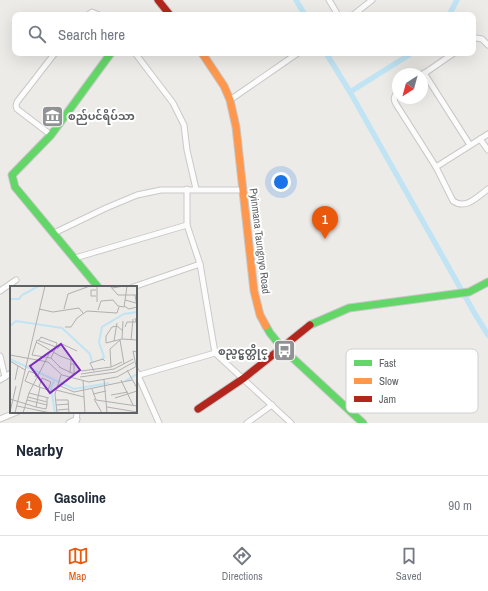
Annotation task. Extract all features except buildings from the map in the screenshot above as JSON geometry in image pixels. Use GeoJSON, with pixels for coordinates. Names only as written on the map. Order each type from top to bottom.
{"type":"FeatureCollection","features":[{"type":"Feature","properties":{"kind":"street"},"geometry":{"type":"LineString","coordinates":[[158,0],[168,12]]}},
{"type":"Feature","properties":{"kind":"street"},"geometry":{"type":"LineString","coordinates":[[329,0],[336,12]]}},
{"type":"Feature","properties":{"kind":"street"},"geometry":{"type":"LineString","coordinates":[[357,12],[372,0]]}},
{"type":"Feature","properties":{"kind":"street"},"geometry":{"type":"LineString","coordinates":[[476,38],[482,39],[488,45]]}},
{"type":"Feature","properties":{"kind":"street"},"geometry":{"type":"LineString","coordinates":[[51,135],[17,109],[16,106],[17,102],[53,56]]}},
{"type":"Feature","properties":{"kind":"street"},"geometry":{"type":"LineString","coordinates":[[97,286],[15,187],[12,180],[12,175],[51,135],[109,56]]}},
{"type":"Feature","properties":{"kind":"street"},"geometry":{"type":"LineString","coordinates":[[137,56],[173,103],[184,125],[187,150],[196,189]]}},
{"type":"Feature","properties":{"kind":"street","name":"Pyinmana Taungnyo Road"},"geometry":{"type":"LineString","coordinates":[[204,56],[224,86],[230,100],[236,127],[254,291],[260,315],[270,333],[283,349],[346,407]]}},
{"type":"Feature","properties":{"kind":"street"},"geometry":{"type":"LineString","coordinates":[[230,100],[294,56]]}},
{"type":"Feature","properties":{"kind":"street"},"geometry":{"type":"LineString","coordinates":[[428,71],[450,56]]}},
{"type":"Feature","properties":{"kind":"street"},"geometry":{"type":"LineString","coordinates":[[428,82],[470,145]]}},
{"type":"Feature","properties":{"kind":"street"},"geometry":{"type":"LineString","coordinates":[[396,104],[436,167],[448,194],[453,201],[458,204],[466,204],[488,189]]}},
{"type":"Feature","properties":{"kind":"street"},"geometry":{"type":"LineString","coordinates":[[436,167],[488,134]]}},
{"type":"Feature","properties":{"kind":"street"},"geometry":{"type":"LineString","coordinates":[[480,139],[488,150]]}},
{"type":"Feature","properties":{"kind":"street"},"geometry":{"type":"LineString","coordinates":[[187,189],[188,225],[200,264],[215,353],[244,378],[290,423]]}},
{"type":"Feature","properties":{"kind":"street"},"geometry":{"type":"LineString","coordinates":[[54,233],[137,195],[161,190],[242,190]]}},
{"type":"Feature","properties":{"kind":"street"},"geometry":{"type":"LineString","coordinates":[[75,258],[188,225]]}},
{"type":"Feature","properties":{"kind":"street"},"geometry":{"type":"LineString","coordinates":[[136,286],[200,264]]}},
{"type":"Feature","properties":{"kind":"street"},"geometry":{"type":"LineString","coordinates":[[0,290],[16,280]]}},
{"type":"Feature","properties":{"kind":"street"},"geometry":{"type":"LineString","coordinates":[[198,409],[244,378],[283,349],[314,323],[331,315],[349,308],[469,292],[488,282]]}},
{"type":"Feature","properties":{"kind":"street"},"geometry":{"type":"LineString","coordinates":[[159,423],[137,374],[215,353]]}},
{"type":"Feature","properties":{"kind":"street"},"geometry":{"type":"LineString","coordinates":[[0,356],[5,377]]}},
{"type":"Feature","properties":{"kind":"street"},"geometry":{"type":"LineString","coordinates":[[0,380],[10,374]]}},
{"type":"Feature","properties":{"kind":"street"},"geometry":{"type":"LineString","coordinates":[[248,423],[272,405]]}},
{"type":"Feature","properties":{"kind":"street"},"geometry":{"type":"LineString","coordinates":[[0,419],[15,413]]}},
{"type":"Feature","properties":{"kind":"street","name":"Pyinmana Taungnyo Road"},"geometry":{"type":"LineString","coordinates":[[352,413],[363,423]]}},
{"type":"Feature","properties":{"kind":"street"},"geometry":{"type":"LineString","coordinates":[[69,423],[76,421]]}},
{"type":"Feature","properties":{"kind":"waterway"},"geometry":{"type":"LineString","coordinates":[[296,0],[303,12]]}},
{"type":"Feature","properties":{"kind":"waterway"},"geometry":{"type":"LineString","coordinates":[[451,12],[457,0]]}},
{"type":"Feature","properties":{"kind":"waterway"},"geometry":{"type":"LineString","coordinates":[[328,56],[350,92],[488,335]]}},
{"type":"Feature","properties":{"kind":"waterway"},"geometry":{"type":"LineString","coordinates":[[350,92],[407,56]]}},
{"type":"Feature","properties":{"kind":"traffic: fast"},"geometry":{"type":"LineString","coordinates":[[97,286],[15,187],[12,175],[51,135],[109,56]]}},
{"type":"Feature","properties":{"kind":"traffic: fast"},"geometry":{"type":"LineString","coordinates":[[310,325],[349,308],[469,292],[488,282]]}},
{"type":"Feature","properties":{"kind":"traffic: fast"},"geometry":{"type":"LineString","coordinates":[[266,326],[283,349],[346,407]]}},
{"type":"Feature","properties":{"kind":"traffic: fast"},"geometry":{"type":"LineString","coordinates":[[352,413],[363,423]]}},
{"type":"Feature","properties":{"kind":"traffic: slow"},"geometry":{"type":"LineString","coordinates":[[204,56],[224,86],[230,100],[236,127],[254,291],[260,315],[266,326]]}},
{"type":"Feature","properties":{"kind":"traffic: jam"},"geometry":{"type":"LineString","coordinates":[[158,0],[168,12]]}},
{"type":"Feature","properties":{"kind":"traffic: jam"},"geometry":{"type":"LineString","coordinates":[[198,409],[244,378],[310,325]]}},
{"type":"Feature","properties":{"kind":"place","name":"စည်ပင်ရိပ်သာ"},"geometry":{"type":"Point","coordinates":[52,116]}},
{"type":"Feature","properties":{"kind":"place","name":"Gasoline"},"geometry":{"type":"Point","coordinates":[325,239]}},
{"type":"Feature","properties":{"kind":"place","name":"စည္ပင္မွတ္တိုင္"},"geometry":{"type":"Point","coordinates":[284,351]}}]}
